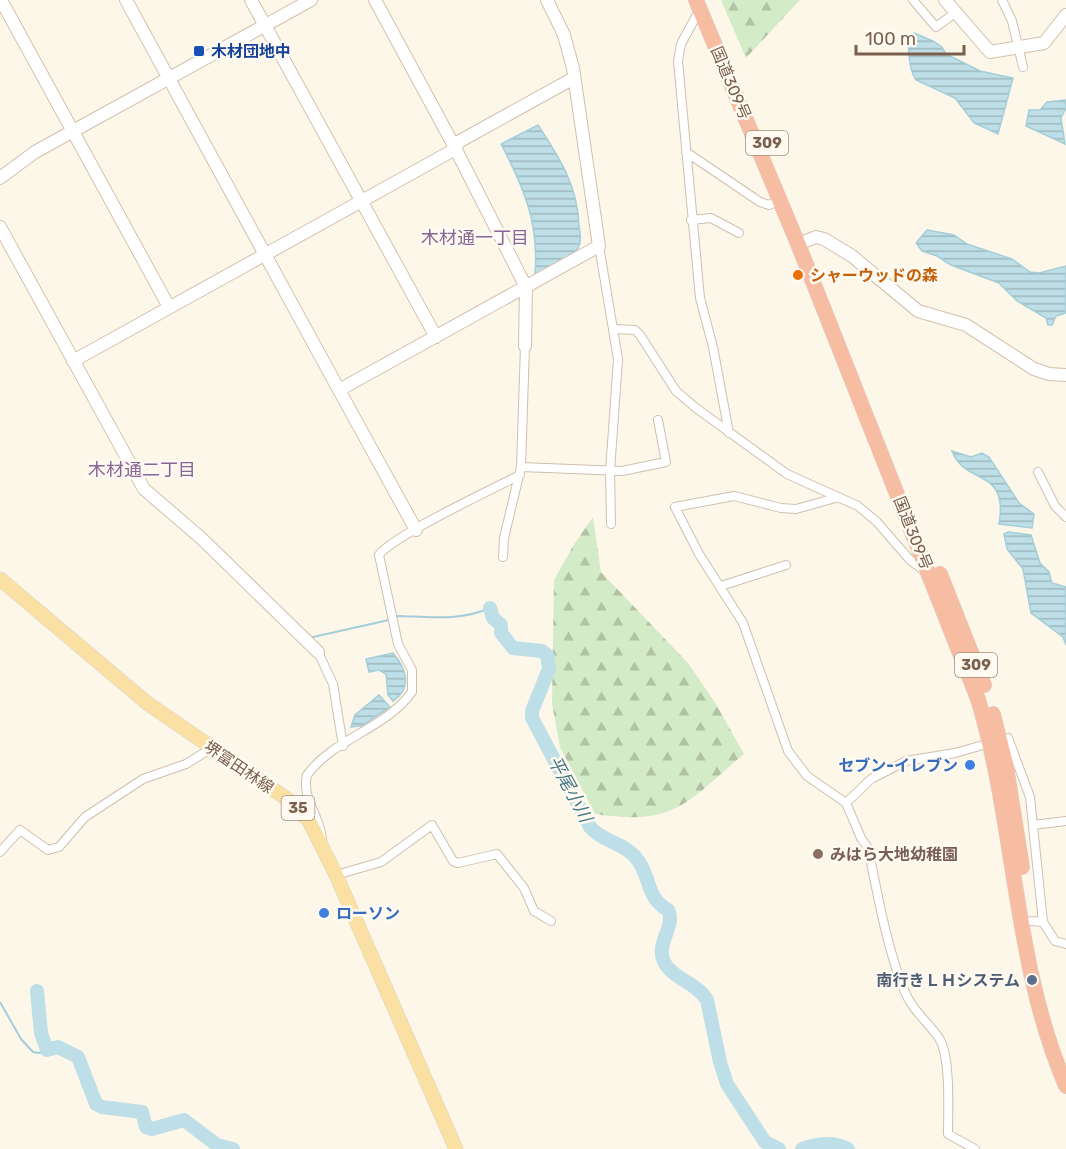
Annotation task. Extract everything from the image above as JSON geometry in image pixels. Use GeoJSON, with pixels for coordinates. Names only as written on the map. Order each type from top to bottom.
{"type":"FeatureCollection","features":[{"type":"Feature","properties":{"kind":"highway","name":"国道309号"},"geometry":{"type":"LineString","coordinates":[[701,3],[780,200],[803,242],[929,574],[995,740],[1034,988],[1052,1050],[1066,1086]]}},
{"type":"Feature","properties":{"kind":"highway","name":"国道309号"},"geometry":{"type":"LineString","coordinates":[[701,3],[803,242],[971,651],[995,740],[1037,921],[1043,984],[1066,1060]]}},
{"type":"Feature","properties":{"kind":"main road","name":"堺富田林線"},"geometry":{"type":"LineString","coordinates":[[0,579],[147,703],[292,803],[309,821],[322,843],[456,1149]]}},
{"type":"Feature","properties":{"kind":"street"},"geometry":{"type":"LineString","coordinates":[[1,0],[169,307]]}},
{"type":"Feature","properties":{"kind":"street"},"geometry":{"type":"LineString","coordinates":[[126,0],[417,530]]}},
{"type":"Feature","properties":{"kind":"street"},"geometry":{"type":"LineString","coordinates":[[251,0],[436,337]]}},
{"type":"Feature","properties":{"kind":"street"},"geometry":{"type":"LineString","coordinates":[[0,178],[25,158],[72,131],[311,0]]}},
{"type":"Feature","properties":{"kind":"street"},"geometry":{"type":"LineString","coordinates":[[375,0],[455,147],[526,287],[521,471],[504,538],[503,557]]}},
{"type":"Feature","properties":{"kind":"street"},"geometry":{"type":"LineString","coordinates":[[547,0],[564,35],[574,78],[599,246],[615,329],[618,359],[610,471],[611,524]]}},
{"type":"Feature","properties":{"kind":"street"},"geometry":{"type":"LineString","coordinates":[[912,0],[936,27],[955,12]]}},
{"type":"Feature","properties":{"kind":"street"},"geometry":{"type":"LineString","coordinates":[[945,0],[990,52],[1044,43],[1066,15]]}},
{"type":"Feature","properties":{"kind":"street"},"geometry":{"type":"LineString","coordinates":[[1002,0],[1012,21],[1023,67]]}},
{"type":"Feature","properties":{"kind":"street"},"geometry":{"type":"LineString","coordinates":[[701,3],[681,44],[678,61],[700,298],[713,347],[729,433]]}},
{"type":"Feature","properties":{"kind":"street"},"geometry":{"type":"LineString","coordinates":[[73,361],[361,201],[455,147],[460,141],[574,78]]}},
{"type":"Feature","properties":{"kind":"street"},"geometry":{"type":"LineString","coordinates":[[686,152],[760,202],[769,205],[780,200]]}},
{"type":"Feature","properties":{"kind":"street"},"geometry":{"type":"LineString","coordinates":[[691,220],[711,218],[739,234]]}},
{"type":"Feature","properties":{"kind":"street"},"geometry":{"type":"LineString","coordinates":[[0,227],[144,489],[201,538],[318,652],[333,684],[343,746]]}},
{"type":"Feature","properties":{"kind":"street"},"geometry":{"type":"LineString","coordinates":[[803,242],[816,237],[824,239],[852,256],[918,312],[966,325],[1034,369],[1049,374],[1066,375]]}},
{"type":"Feature","properties":{"kind":"street"},"geometry":{"type":"LineString","coordinates":[[339,390],[599,246]]}},
{"type":"Feature","properties":{"kind":"street"},"geometry":{"type":"LineString","coordinates":[[615,329],[635,330],[676,391],[729,433],[787,474],[858,506],[877,522],[909,560],[929,574]]}},
{"type":"Feature","properties":{"kind":"street"},"geometry":{"type":"LineString","coordinates":[[322,843],[321,828],[308,800],[304,784],[313,767],[390,715],[412,692],[412,670],[398,644],[379,555],[383,549],[521,471],[622,471],[666,462],[658,420]]}},
{"type":"Feature","properties":{"kind":"street"},"geometry":{"type":"LineString","coordinates":[[1038,472],[1055,506],[1066,517]]}},
{"type":"Feature","properties":{"kind":"street"},"geometry":{"type":"LineString","coordinates":[[839,496],[796,509],[781,508],[734,496],[675,507],[699,554],[744,623],[788,751],[807,776],[846,803],[861,838],[868,848],[883,916],[905,993],[914,1011],[941,1041],[945,1064],[948,1134],[975,1149]]}},
{"type":"Feature","properties":{"kind":"street"},"geometry":{"type":"LineString","coordinates":[[721,586],[786,565]]}},
{"type":"Feature","properties":{"kind":"street"},"geometry":{"type":"LineString","coordinates":[[846,803],[871,779],[906,761],[955,753],[1008,738],[1030,797],[1037,921],[1055,941],[1066,944]]}},
{"type":"Feature","properties":{"kind":"street"},"geometry":{"type":"LineString","coordinates":[[0,852],[20,830],[48,850],[59,847],[85,818],[143,779],[186,764],[212,748]]}},
{"type":"Feature","properties":{"kind":"street"},"geometry":{"type":"LineString","coordinates":[[1033,825],[1066,820]]}},
{"type":"Feature","properties":{"kind":"street"},"geometry":{"type":"LineString","coordinates":[[336,875],[381,862],[432,825],[453,861],[458,863],[497,854],[524,888],[534,911],[551,921]]}},
{"type":"Feature","properties":{"kind":"green space"},"geometry":{"type":"Polygon","coordinates":[[[721,0],[800,0],[746,58],[721,0]]]}},
{"type":"Feature","properties":{"kind":"green space"},"geometry":{"type":"Polygon","coordinates":[[[593,517],[601,572],[688,663],[716,704],[744,754],[693,798],[678,807],[644,817],[595,814],[560,747],[552,703],[554,580],[593,517]]]}},
{"type":"Feature","properties":{"kind":"water"},"geometry":{"type":"Polygon","coordinates":[[[914,33],[933,41],[942,47],[946,54],[980,71],[1013,78],[998,134],[974,123],[955,98],[916,80],[910,65],[909,52],[910,35],[914,33]]]}},
{"type":"Feature","properties":{"kind":"water"},"geometry":{"type":"Polygon","coordinates":[[[1066,100],[1066,108],[1061,118],[1065,144],[1026,126],[1029,110],[1040,110],[1047,102],[1066,100]]]}},
{"type":"Feature","properties":{"kind":"water"},"geometry":{"type":"Polygon","coordinates":[[[538,125],[560,160],[571,185],[578,211],[580,240],[578,248],[569,256],[535,275],[535,239],[528,207],[501,144],[538,125]]]}},
{"type":"Feature","properties":{"kind":"water"},"geometry":{"type":"Polygon","coordinates":[[[927,230],[954,235],[967,244],[1012,259],[1030,272],[1039,273],[1066,266],[1066,313],[1056,316],[1052,325],[1048,325],[1046,318],[1017,301],[999,283],[922,251],[916,243],[927,230]]]}},
{"type":"Feature","properties":{"kind":"water"},"geometry":{"type":"Polygon","coordinates":[[[952,451],[971,457],[982,453],[989,457],[1019,503],[1034,514],[1032,528],[999,524],[998,493],[992,485],[958,462],[952,451]]]}},
{"type":"Feature","properties":{"kind":"water"},"geometry":{"type":"Polygon","coordinates":[[[1008,532],[1031,535],[1040,563],[1049,572],[1052,583],[1066,587],[1066,645],[1063,637],[1031,613],[1023,569],[1007,549],[1004,534],[1008,532]]]}},
{"type":"Feature","properties":{"kind":"water"},"geometry":{"type":"Polygon","coordinates":[[[393,653],[404,671],[405,684],[399,696],[393,701],[388,695],[386,674],[379,670],[369,672],[366,659],[393,653]]]}},
{"type":"Feature","properties":{"kind":"water"},"geometry":{"type":"Polygon","coordinates":[[[379,695],[390,707],[361,726],[351,727],[355,715],[379,695]]]}},
{"type":"Feature","properties":{"kind":"waterway"},"geometry":{"type":"LineString","coordinates":[[394,618],[398,616],[457,617],[490,608]]}},
{"type":"Feature","properties":{"kind":"waterway","name":"平尾小川"},"geometry":{"type":"LineString","coordinates":[[490,608],[493,618],[501,625],[501,633],[513,648],[542,651],[547,655],[549,669],[532,711],[532,718],[590,827],[637,859],[656,900],[668,910],[670,922],[662,946],[663,959],[671,971],[697,989],[707,1000],[727,1084],[765,1142],[779,1149]]}},
{"type":"Feature","properties":{"kind":"waterway"},"geometry":{"type":"LineString","coordinates":[[313,637],[389,620]]}},
{"type":"Feature","properties":{"kind":"waterway"},"geometry":{"type":"LineString","coordinates":[[37,991],[41,1033],[47,1050],[58,1047],[78,1057],[96,1104],[102,1107],[142,1112],[146,1127],[152,1129],[184,1120],[217,1145],[233,1149]]}},
{"type":"Feature","properties":{"kind":"waterway"},"geometry":{"type":"LineString","coordinates":[[0,1002],[21,1039],[33,1052],[39,1053],[47,1050]]}},
{"type":"Feature","properties":{"kind":"waterway","name":"平尾小川"},"geometry":{"type":"LineString","coordinates":[[802,1149],[825,1144],[848,1149]]}},
{"type":"Feature","properties":{"kind":"place","name":"木材団地中"},"geometry":{"type":"Point","coordinates":[199,51]}},
{"type":"Feature","properties":{"kind":"place","name":"シャーウッドの森"},"geometry":{"type":"Point","coordinates":[798,275]}},
{"type":"Feature","properties":{"kind":"place","name":"セブン-イレブン"},"geometry":{"type":"Point","coordinates":[970,765]}},
{"type":"Feature","properties":{"kind":"place","name":"みはら大地幼稚園"},"geometry":{"type":"Point","coordinates":[818,854]}},
{"type":"Feature","properties":{"kind":"place","name":"ローソン"},"geometry":{"type":"Point","coordinates":[324,913]}},
{"type":"Feature","properties":{"kind":"place","name":"南行きＬＨシステム"},"geometry":{"type":"Point","coordinates":[1032,980]}},
{"type":"Feature","properties":{"kind":"district","name":"木材通一丁目"},"geometry":{"type":"Point","coordinates":[475,238]}},
{"type":"Feature","properties":{"kind":"district","name":"木材通二丁目"},"geometry":{"type":"Point","coordinates":[142,470]}}]}
